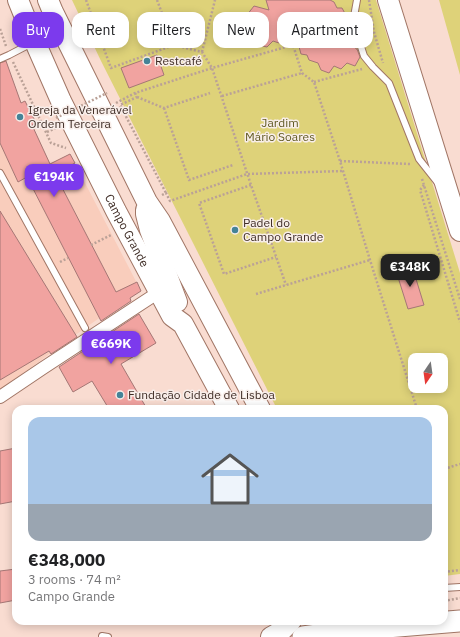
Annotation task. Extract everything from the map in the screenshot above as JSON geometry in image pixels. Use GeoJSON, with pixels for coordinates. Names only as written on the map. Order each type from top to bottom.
{"type":"FeatureCollection","features":[{"type":"Feature","properties":{"kind":"highway"},"geometry":{"type":"LineString","coordinates":[[448,622],[460,621]]}},
{"type":"Feature","properties":{"kind":"highway"},"geometry":{"type":"LineString","coordinates":[[315,632],[411,625]]}},
{"type":"Feature","properties":{"kind":"main road","name":"Campo Grande"},"geometry":{"type":"LineString","coordinates":[[18,0],[23,12]]}},
{"type":"Feature","properties":{"kind":"main road"},"geometry":{"type":"LineString","coordinates":[[48,0],[147,202],[160,221],[258,405]]}},
{"type":"Feature","properties":{"kind":"main road"},"geometry":{"type":"LineString","coordinates":[[388,0],[460,231]]}},
{"type":"Feature","properties":{"kind":"main road","name":"Campo Grande"},"geometry":{"type":"LineString","coordinates":[[38,48],[61,101],[116,211],[172,316],[183,324],[227,405]]}},
{"type":"Feature","properties":{"kind":"main road"},"geometry":{"type":"LineString","coordinates":[[147,202],[146,214],[150,230],[180,311],[183,324]]}},
{"type":"Feature","properties":{"kind":"main road"},"geometry":{"type":"LineString","coordinates":[[271,637],[280,632],[287,625]]}},
{"type":"Feature","properties":{"kind":"street"},"geometry":{"type":"LineString","coordinates":[[0,397],[159,292]]}},
{"type":"Feature","properties":{"kind":"lane"},"geometry":{"type":"LineString","coordinates":[[357,0],[353,22],[364,56],[372,67],[389,83],[419,159],[449,199]]}},
{"type":"Feature","properties":{"kind":"lane"},"geometry":{"type":"LineString","coordinates":[[0,59],[23,48]]}},
{"type":"Feature","properties":{"kind":"lane"},"geometry":{"type":"LineString","coordinates":[[0,173],[85,328]]}},
{"type":"Feature","properties":{"kind":"lane"},"geometry":{"type":"LineString","coordinates":[[448,588],[460,587]]}},
{"type":"Feature","properties":{"kind":"path"},"geometry":{"type":"LineString","coordinates":[[86,0],[111,68],[166,48]]}},
{"type":"Feature","properties":{"kind":"path"},"geometry":{"type":"LineString","coordinates":[[158,0],[162,12]]}},
{"type":"Feature","properties":{"kind":"path"},"geometry":{"type":"LineString","coordinates":[[202,52],[215,0]]}},
{"type":"Feature","properties":{"kind":"path"},"geometry":{"type":"LineString","coordinates":[[0,29],[9,55],[51,143],[72,151]]}},
{"type":"Feature","properties":{"kind":"path"},"geometry":{"type":"LineString","coordinates":[[113,105],[135,93],[212,68],[294,44],[302,73],[314,82],[416,405]]}},
{"type":"Feature","properties":{"kind":"path"},"geometry":{"type":"LineString","coordinates":[[186,48],[202,52],[212,68],[286,285]]}},
{"type":"Feature","properties":{"kind":"path"},"geometry":{"type":"LineString","coordinates":[[314,82],[372,67]]}},
{"type":"Feature","properties":{"kind":"path"},"geometry":{"type":"LineString","coordinates":[[222,96],[302,73]]}},
{"type":"Feature","properties":{"kind":"path"},"geometry":{"type":"LineString","coordinates":[[56,118],[108,93],[110,99]]}},
{"type":"Feature","properties":{"kind":"path"},"geometry":{"type":"LineString","coordinates":[[135,93],[137,97],[164,108],[210,93]]}},
{"type":"Feature","properties":{"kind":"path"},"geometry":{"type":"LineString","coordinates":[[137,97],[120,105],[166,193]]}},
{"type":"Feature","properties":{"kind":"path"},"geometry":{"type":"LineString","coordinates":[[164,108],[189,180],[233,165]]}},
{"type":"Feature","properties":{"kind":"path"},"geometry":{"type":"LineString","coordinates":[[47,132],[56,128]]}},
{"type":"Feature","properties":{"kind":"path"},"geometry":{"type":"LineString","coordinates":[[340,161],[417,164]]}},
{"type":"Feature","properties":{"kind":"path"},"geometry":{"type":"LineString","coordinates":[[170,201],[247,174],[343,171]]}},
{"type":"Feature","properties":{"kind":"path"},"geometry":{"type":"LineString","coordinates":[[251,185],[199,202],[224,274],[276,257]]}},
{"type":"Feature","properties":{"kind":"path"},"geometry":{"type":"LineString","coordinates":[[424,185],[420,190],[460,322]]}},
{"type":"Feature","properties":{"kind":"path"},"geometry":{"type":"LineString","coordinates":[[91,245],[115,232]]}},
{"type":"Feature","properties":{"kind":"path"},"geometry":{"type":"LineString","coordinates":[[256,294],[370,260]]}},
{"type":"Feature","properties":{"kind":"path"},"geometry":{"type":"LineString","coordinates":[[448,468],[460,464]]}},
{"type":"Feature","properties":{"kind":"path"},"geometry":{"type":"LineString","coordinates":[[448,572],[460,570]]}},
{"type":"Feature","properties":{"kind":"path"},"geometry":{"type":"LineString","coordinates":[[448,600],[460,598]]}},
{"type":"Feature","properties":{"kind":"shaded area"},"geometry":{"type":"Polygon","coordinates":[[[37,135],[50,163],[70,154],[141,291],[85,328],[0,390],[0,143],[3,150],[37,135]]]}},
{"type":"Feature","properties":{"kind":"green space","name":"Jardim Mário Soares"},"geometry":{"type":"Polygon","coordinates":[[[72,0],[376,0],[460,273],[460,574],[448,576],[448,405],[275,405],[95,48],[129,48],[129,12],[78,12],[72,0]]]}},
{"type":"Feature","properties":{"kind":"green space"},"geometry":{"type":"Polygon","coordinates":[[[439,0],[460,0],[460,75],[439,0]]]}},
{"type":"Feature","properties":{"kind":"building"},"geometry":{"type":"Polygon","coordinates":[[[266,0],[330,0],[334,2],[337,8],[342,8],[344,12],[277,12],[277,42],[273,41],[269,45],[269,12],[249,12],[254,6],[269,10],[266,0]]]}},
{"type":"Feature","properties":{"kind":"building"},"geometry":{"type":"Polygon","coordinates":[[[299,48],[356,48],[360,57],[355,66],[347,63],[341,69],[334,66],[329,73],[321,70],[318,63],[309,60],[307,55],[301,54],[299,48]]]}},
{"type":"Feature","properties":{"kind":"building"},"geometry":{"type":"Polygon","coordinates":[[[157,55],[164,75],[129,88],[121,68],[157,55]]]}},
{"type":"Feature","properties":{"kind":"building"},"geometry":{"type":"Polygon","coordinates":[[[6,61],[21,103],[25,101],[36,123],[32,125],[50,164],[70,154],[75,163],[55,174],[116,292],[137,282],[141,291],[130,298],[131,301],[101,321],[27,177],[18,182],[0,143],[0,63],[6,61]]]}},
{"type":"Feature","properties":{"kind":"building"},"geometry":{"type":"Polygon","coordinates":[[[0,211],[77,337],[51,354],[49,351],[0,380],[0,211]]]}},
{"type":"Feature","properties":{"kind":"building"},"geometry":{"type":"Polygon","coordinates":[[[412,266],[424,305],[408,309],[397,274],[400,273],[399,270],[412,266]]]}},
{"type":"Feature","properties":{"kind":"building"},"geometry":{"type":"Polygon","coordinates":[[[139,314],[156,343],[121,364],[145,405],[107,405],[92,381],[73,392],[59,367],[139,314]]]}},
{"type":"Feature","properties":{"kind":"building"},"geometry":{"type":"Polygon","coordinates":[[[12,449],[12,502],[0,504],[0,451],[12,449]]]}},
{"type":"Feature","properties":{"kind":"building"},"geometry":{"type":"Polygon","coordinates":[[[12,570],[12,601],[0,603],[0,571],[12,570]]]}},
{"type":"Feature","properties":{"kind":"place","name":"Restcafé"},"geometry":{"type":"Point","coordinates":[147,61]}},
{"type":"Feature","properties":{"kind":"place","name":"Igreja da Venerável Ordem Terceira"},"geometry":{"type":"Point","coordinates":[20,117]}},
{"type":"Feature","properties":{"kind":"place","name":"Padel do Campo Grande"},"geometry":{"type":"Point","coordinates":[235,230]}},
{"type":"Feature","properties":{"kind":"place","name":"Fundação Cidade de Lisboa"},"geometry":{"type":"Point","coordinates":[120,395]}}]}
